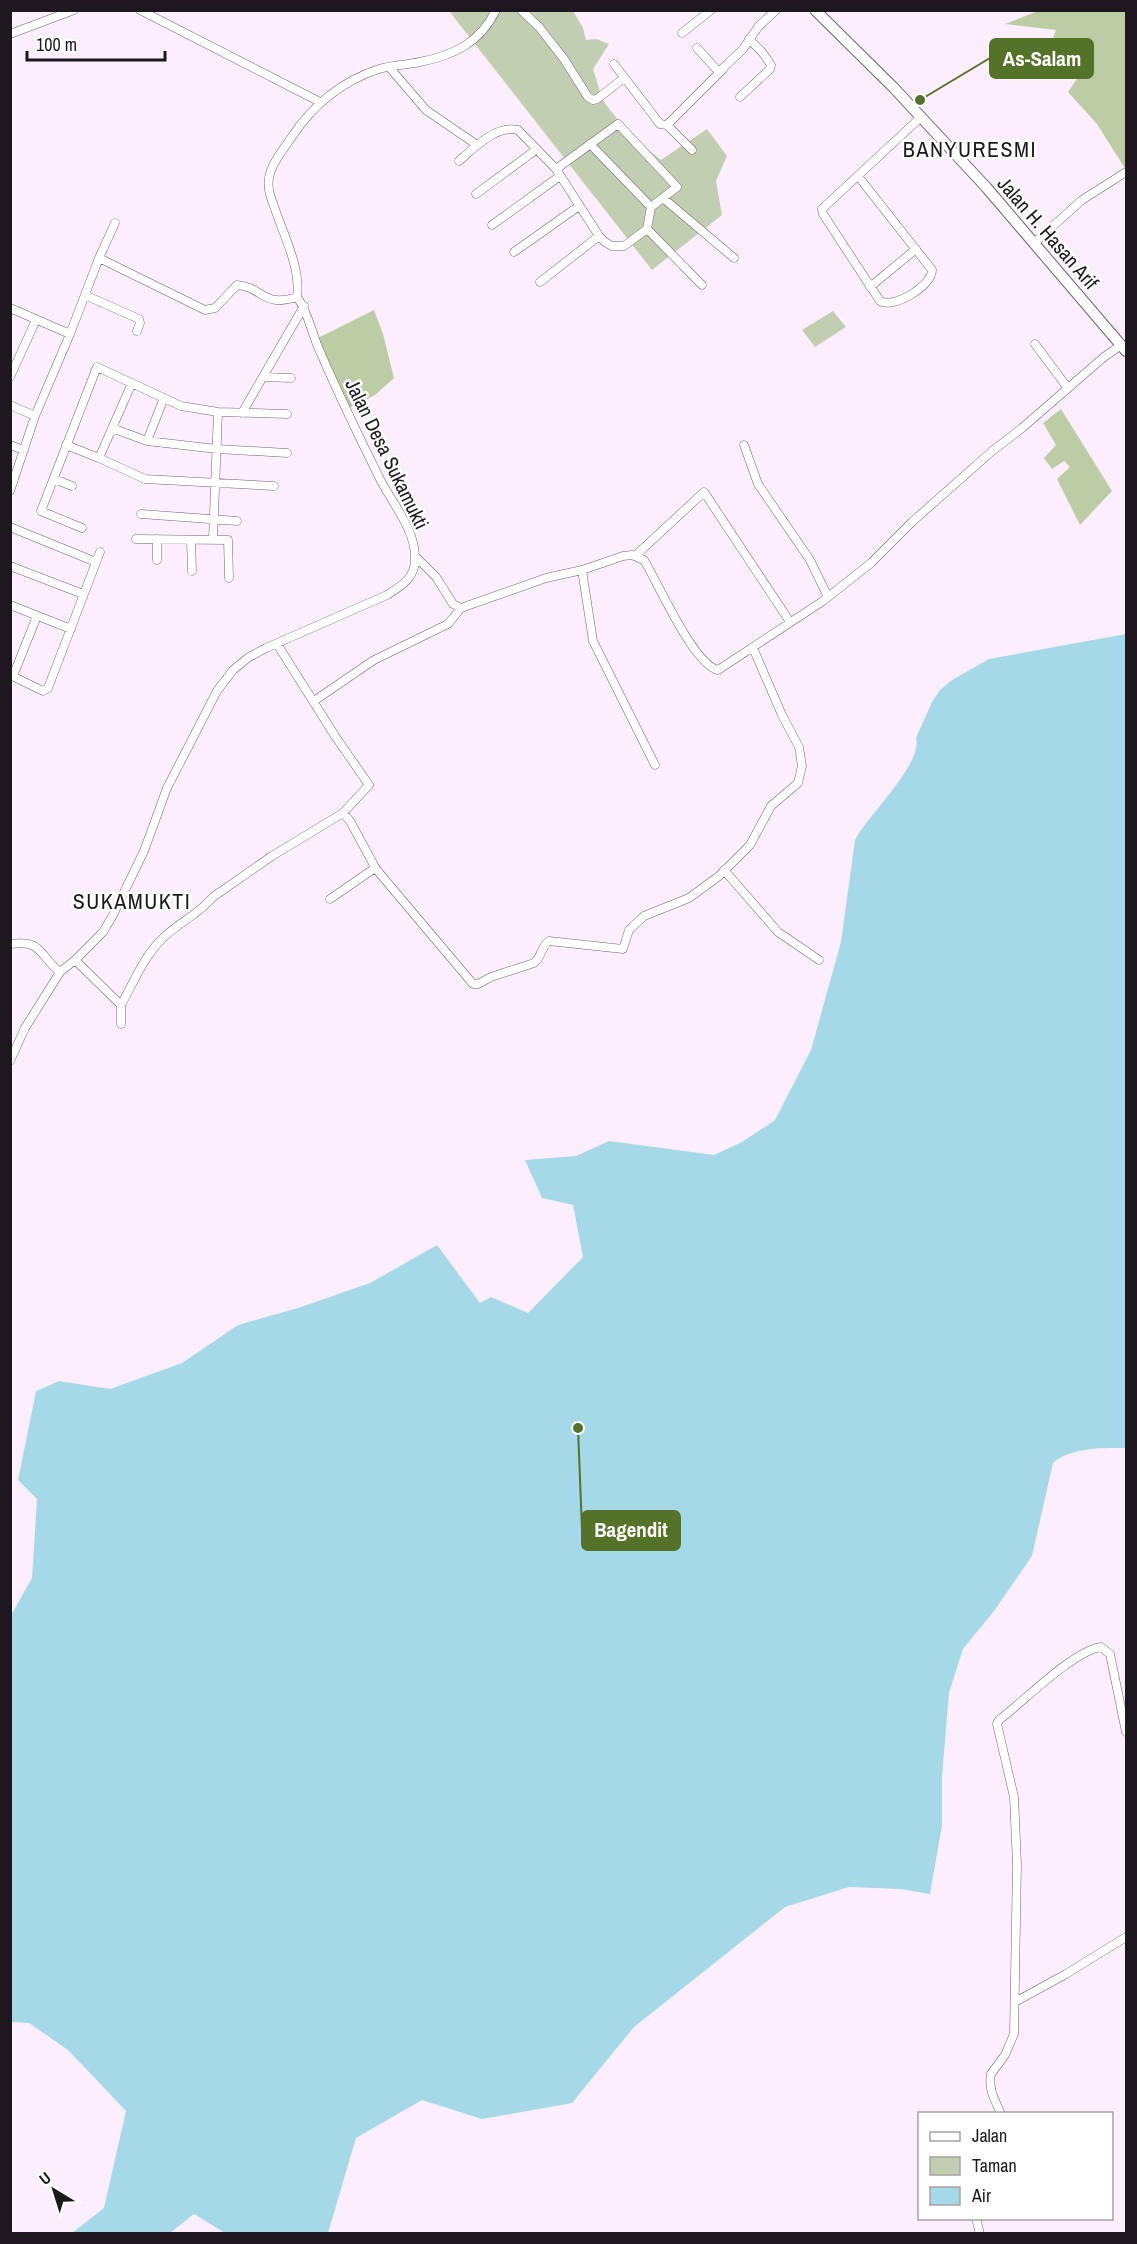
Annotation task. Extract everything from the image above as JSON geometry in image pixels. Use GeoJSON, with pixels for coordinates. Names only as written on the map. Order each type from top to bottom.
{"type":"FeatureCollection","features":[{"type":"Feature","properties":{"kind":"main road","name":"Jalan H. Hasan Arif"},"geometry":{"type":"LineString","coordinates":[[815,10],[921,117],[1124,348]]}},
{"type":"Feature","properties":{"kind":"street"},"geometry":{"type":"LineString","coordinates":[[10,34],[74,10]]}},
{"type":"Feature","properties":{"kind":"street"},"geometry":{"type":"LineString","coordinates":[[140,10],[320,102]]}},
{"type":"Feature","properties":{"kind":"street"},"geometry":{"type":"LineString","coordinates":[[160,20],[164,10]]}},
{"type":"Feature","properties":{"kind":"street"},"geometry":{"type":"LineString","coordinates":[[99,258],[205,310],[215,309],[237,285],[275,302],[297,297],[299,285],[268,188],[269,175],[296,130],[320,102],[357,78],[389,67],[421,62],[468,45],[482,34],[496,10]]}},
{"type":"Feature","properties":{"kind":"street"},"geometry":{"type":"LineString","coordinates":[[520,10],[539,27],[564,59],[588,97],[593,100],[597,99],[624,78]]}},
{"type":"Feature","properties":{"kind":"street"},"geometry":{"type":"LineString","coordinates":[[682,33],[711,10]]}},
{"type":"Feature","properties":{"kind":"street"},"geometry":{"type":"LineString","coordinates":[[667,125],[743,49],[758,27],[776,10]]}},
{"type":"Feature","properties":{"kind":"street"},"geometry":{"type":"LineString","coordinates":[[740,97],[770,69],[771,65],[749,39]]}},
{"type":"Feature","properties":{"kind":"street"},"geometry":{"type":"LineString","coordinates":[[696,48],[717,70],[723,69]]}},
{"type":"Feature","properties":{"kind":"street"},"geometry":{"type":"LineString","coordinates":[[614,64],[660,124],[667,125],[692,150]]}},
{"type":"Feature","properties":{"kind":"street"},"geometry":{"type":"LineString","coordinates":[[389,67],[426,110],[477,146]]}},
{"type":"Feature","properties":{"kind":"street"},"geometry":{"type":"LineString","coordinates":[[858,176],[932,270],[926,283],[895,303],[887,304],[880,301],[822,211],[826,205],[921,117]]}},
{"type":"Feature","properties":{"kind":"street"},"geometry":{"type":"LineString","coordinates":[[459,160],[501,130],[510,128],[518,130],[558,173],[599,236],[612,246],[624,246],[647,229],[651,207],[676,187],[618,124],[590,144],[558,173],[492,225]]}},
{"type":"Feature","properties":{"kind":"street"},"geometry":{"type":"LineString","coordinates":[[590,144],[651,207]]}},
{"type":"Feature","properties":{"kind":"street"},"geometry":{"type":"LineString","coordinates":[[476,194],[537,148]]}},
{"type":"Feature","properties":{"kind":"street"},"geometry":{"type":"LineString","coordinates":[[1034,243],[1082,200],[1126,172]]}},
{"type":"Feature","properties":{"kind":"street"},"geometry":{"type":"LineString","coordinates":[[663,198],[734,258]]}},
{"type":"Feature","properties":{"kind":"street"},"geometry":{"type":"LineString","coordinates":[[514,252],[579,206]]}},
{"type":"Feature","properties":{"kind":"street"},"geometry":{"type":"LineString","coordinates":[[10,491],[35,416],[115,223]]}},
{"type":"Feature","properties":{"kind":"street"},"geometry":{"type":"LineString","coordinates":[[647,229],[702,285]]}},
{"type":"Feature","properties":{"kind":"street"},"geometry":{"type":"LineString","coordinates":[[540,282],[599,236]]}},
{"type":"Feature","properties":{"kind":"street"},"geometry":{"type":"LineString","coordinates":[[870,287],[916,249]]}},
{"type":"Feature","properties":{"kind":"street"},"geometry":{"type":"LineString","coordinates":[[85,295],[139,319],[137,331]]}},
{"type":"Feature","properties":{"kind":"street","name":"Jalan Desa Sukamukti"},"geometry":{"type":"LineString","coordinates":[[10,1061],[25,1028],[60,972],[103,932],[113,915],[144,851],[167,788],[217,691],[232,670],[249,657],[387,595],[405,584],[413,572],[415,556],[410,535],[348,415],[312,333],[304,306],[297,297]]}},
{"type":"Feature","properties":{"kind":"street"},"geometry":{"type":"LineString","coordinates":[[242,413],[304,306]]}},
{"type":"Feature","properties":{"kind":"street"},"geometry":{"type":"LineString","coordinates":[[10,308],[70,334]]}},
{"type":"Feature","properties":{"kind":"street"},"geometry":{"type":"LineString","coordinates":[[10,377],[36,320]]}},
{"type":"Feature","properties":{"kind":"street"},"geometry":{"type":"LineString","coordinates":[[1035,344],[1067,387]]}},
{"type":"Feature","properties":{"kind":"street"},"geometry":{"type":"LineString","coordinates":[[314,701],[374,660],[447,624],[461,608],[546,578],[582,570],[623,556],[635,556],[644,560],[692,646],[712,668],[718,670],[828,597],[871,563],[964,475],[1067,387],[1124,348]]}},
{"type":"Feature","properties":{"kind":"street"},"geometry":{"type":"LineString","coordinates":[[82,528],[41,512],[97,367],[181,406],[218,412],[287,414]]}},
{"type":"Feature","properties":{"kind":"street"},"geometry":{"type":"LineString","coordinates":[[263,377],[291,378]]}},
{"type":"Feature","properties":{"kind":"street"},"geometry":{"type":"LineString","coordinates":[[99,458],[132,383]]}},
{"type":"Feature","properties":{"kind":"street"},"geometry":{"type":"LineString","coordinates":[[147,441],[164,398]]}},
{"type":"Feature","properties":{"kind":"street"},"geometry":{"type":"LineString","coordinates":[[10,405],[35,416]]}},
{"type":"Feature","properties":{"kind":"street"},"geometry":{"type":"LineString","coordinates":[[213,540],[216,519],[218,412]]}},
{"type":"Feature","properties":{"kind":"street"},"geometry":{"type":"LineString","coordinates":[[112,428],[147,441],[217,449],[287,453]]}},
{"type":"Feature","properties":{"kind":"street"},"geometry":{"type":"LineString","coordinates":[[10,445],[24,450]]}},
{"type":"Feature","properties":{"kind":"street"},"geometry":{"type":"LineString","coordinates":[[66,445],[146,479],[274,486]]}},
{"type":"Feature","properties":{"kind":"street"},"geometry":{"type":"LineString","coordinates":[[744,445],[758,484],[810,560],[828,597]]}},
{"type":"Feature","properties":{"kind":"street"},"geometry":{"type":"LineString","coordinates":[[54,478],[72,486]]}},
{"type":"Feature","properties":{"kind":"street"},"geometry":{"type":"LineString","coordinates":[[635,556],[704,492],[790,622]]}},
{"type":"Feature","properties":{"kind":"street"},"geometry":{"type":"LineString","coordinates":[[141,514],[237,521]]}},
{"type":"Feature","properties":{"kind":"street"},"geometry":{"type":"LineString","coordinates":[[12,531],[96,562]]}},
{"type":"Feature","properties":{"kind":"street"},"geometry":{"type":"LineString","coordinates":[[136,539],[228,540],[229,578]]}},
{"type":"Feature","properties":{"kind":"street"},"geometry":{"type":"LineString","coordinates":[[157,539],[157,560]]}},
{"type":"Feature","properties":{"kind":"street"},"geometry":{"type":"LineString","coordinates":[[191,540],[192,571]]}},
{"type":"Feature","properties":{"kind":"street"},"geometry":{"type":"LineString","coordinates":[[37,616],[12,676],[45,691],[100,552]]}},
{"type":"Feature","properties":{"kind":"street"},"geometry":{"type":"LineString","coordinates":[[415,556],[436,576],[453,604],[461,608]]}},
{"type":"Feature","properties":{"kind":"street"},"geometry":{"type":"LineString","coordinates":[[10,566],[83,594]]}},
{"type":"Feature","properties":{"kind":"street"},"geometry":{"type":"LineString","coordinates":[[582,570],[592,641],[655,765]]}},
{"type":"Feature","properties":{"kind":"street"},"geometry":{"type":"LineString","coordinates":[[10,604],[71,629]]}},
{"type":"Feature","properties":{"kind":"street"},"geometry":{"type":"LineString","coordinates":[[121,1024],[121,1005],[141,965],[163,938],[207,905],[213,897],[272,856],[343,813],[369,785],[277,644]]}},
{"type":"Feature","properties":{"kind":"street"},"geometry":{"type":"LineString","coordinates":[[343,813],[350,821],[375,868],[473,984],[534,963],[548,942],[623,949],[629,930],[644,915],[689,898],[724,870],[750,845],[771,806],[798,783],[802,766],[799,747],[782,715],[753,648]]}},
{"type":"Feature","properties":{"kind":"street"},"geometry":{"type":"LineString","coordinates":[[330,898],[375,868]]}},
{"type":"Feature","properties":{"kind":"street"},"geometry":{"type":"LineString","coordinates":[[724,870],[778,932],[819,960]]}},
{"type":"Feature","properties":{"kind":"street"},"geometry":{"type":"LineString","coordinates":[[10,944],[32,944],[39,948],[49,964],[60,972]]}},
{"type":"Feature","properties":{"kind":"street"},"geometry":{"type":"LineString","coordinates":[[75,960],[121,1005]]}},
{"type":"Feature","properties":{"kind":"street"},"geometry":{"type":"LineString","coordinates":[[1000,2112],[990,2087],[990,2074],[1005,2055],[1014,2034],[1017,1864],[1014,1797],[997,1724],[1036,1688],[1093,1648],[1101,1647],[1110,1654],[1126,1732]]}},
{"type":"Feature","properties":{"kind":"street"},"geometry":{"type":"LineString","coordinates":[[1015,2002],[1126,1937]]}},
{"type":"Feature","properties":{"kind":"green space"},"geometry":{"type":"Polygon","coordinates":[[[449,11],[573,11],[583,28],[586,40],[596,39],[609,44],[593,69],[603,101],[630,135],[661,160],[707,129],[727,156],[716,181],[722,215],[652,270],[449,11]]]}},
{"type":"Feature","properties":{"kind":"green space"},"geometry":{"type":"Polygon","coordinates":[[[1038,11],[1126,11],[1126,170],[1097,124],[1068,92],[1092,57],[1048,51],[1056,30],[1005,24],[1038,11]]]}},
{"type":"Feature","properties":{"kind":"green space"},"geometry":{"type":"Polygon","coordinates":[[[374,310],[383,334],[394,378],[375,395],[349,408],[318,338],[374,310]]]}},
{"type":"Feature","properties":{"kind":"green space"},"geometry":{"type":"Polygon","coordinates":[[[833,311],[846,327],[815,347],[802,330],[833,311]]]}},
{"type":"Feature","properties":{"kind":"green space"},"geometry":{"type":"Polygon","coordinates":[[[1061,409],[1112,491],[1080,525],[1057,479],[1070,467],[1064,461],[1052,469],[1044,458],[1056,445],[1043,423],[1061,409]]]}},
{"type":"Feature","properties":{"kind":"water"},"geometry":{"type":"Polygon","coordinates":[[[1126,634],[1126,1448],[1078,1451],[1053,1463],[1032,1556],[994,1611],[963,1649],[949,1693],[942,1776],[942,1825],[930,1894],[900,1889],[849,1887],[785,1907],[634,2027],[572,2103],[482,2119],[422,2100],[356,2138],[328,2233],[225,2233],[194,2214],[170,2233],[72,2233],[104,2208],[126,2111],[68,2050],[29,2023],[11,2022],[10,1617],[32,1578],[37,1499],[18,1480],[36,1391],[59,1381],[110,1389],[182,1363],[238,1325],[301,1307],[370,1283],[437,1245],[480,1303],[491,1297],[528,1313],[583,1257],[573,1205],[542,1198],[525,1160],[576,1156],[609,1141],[714,1155],[742,1142],[775,1120],[811,1050],[841,942],[855,840],[911,762],[916,749],[916,738],[940,690],[952,680],[989,659],[1126,634]]]}},
{"type":"Feature","properties":{"kind":"place","name":"As-Salam"},"geometry":{"type":"Point","coordinates":[920,100]}},
{"type":"Feature","properties":{"kind":"place","name":"Bagendit"},"geometry":{"type":"Point","coordinates":[578,1428]}},
{"type":"Feature","properties":{"kind":"district","name":"BANYURESMI"},"geometry":{"type":"Point","coordinates":[970,149]}},
{"type":"Feature","properties":{"kind":"district","name":"SUKAMUKTI"},"geometry":{"type":"Point","coordinates":[132,901]}}]}
